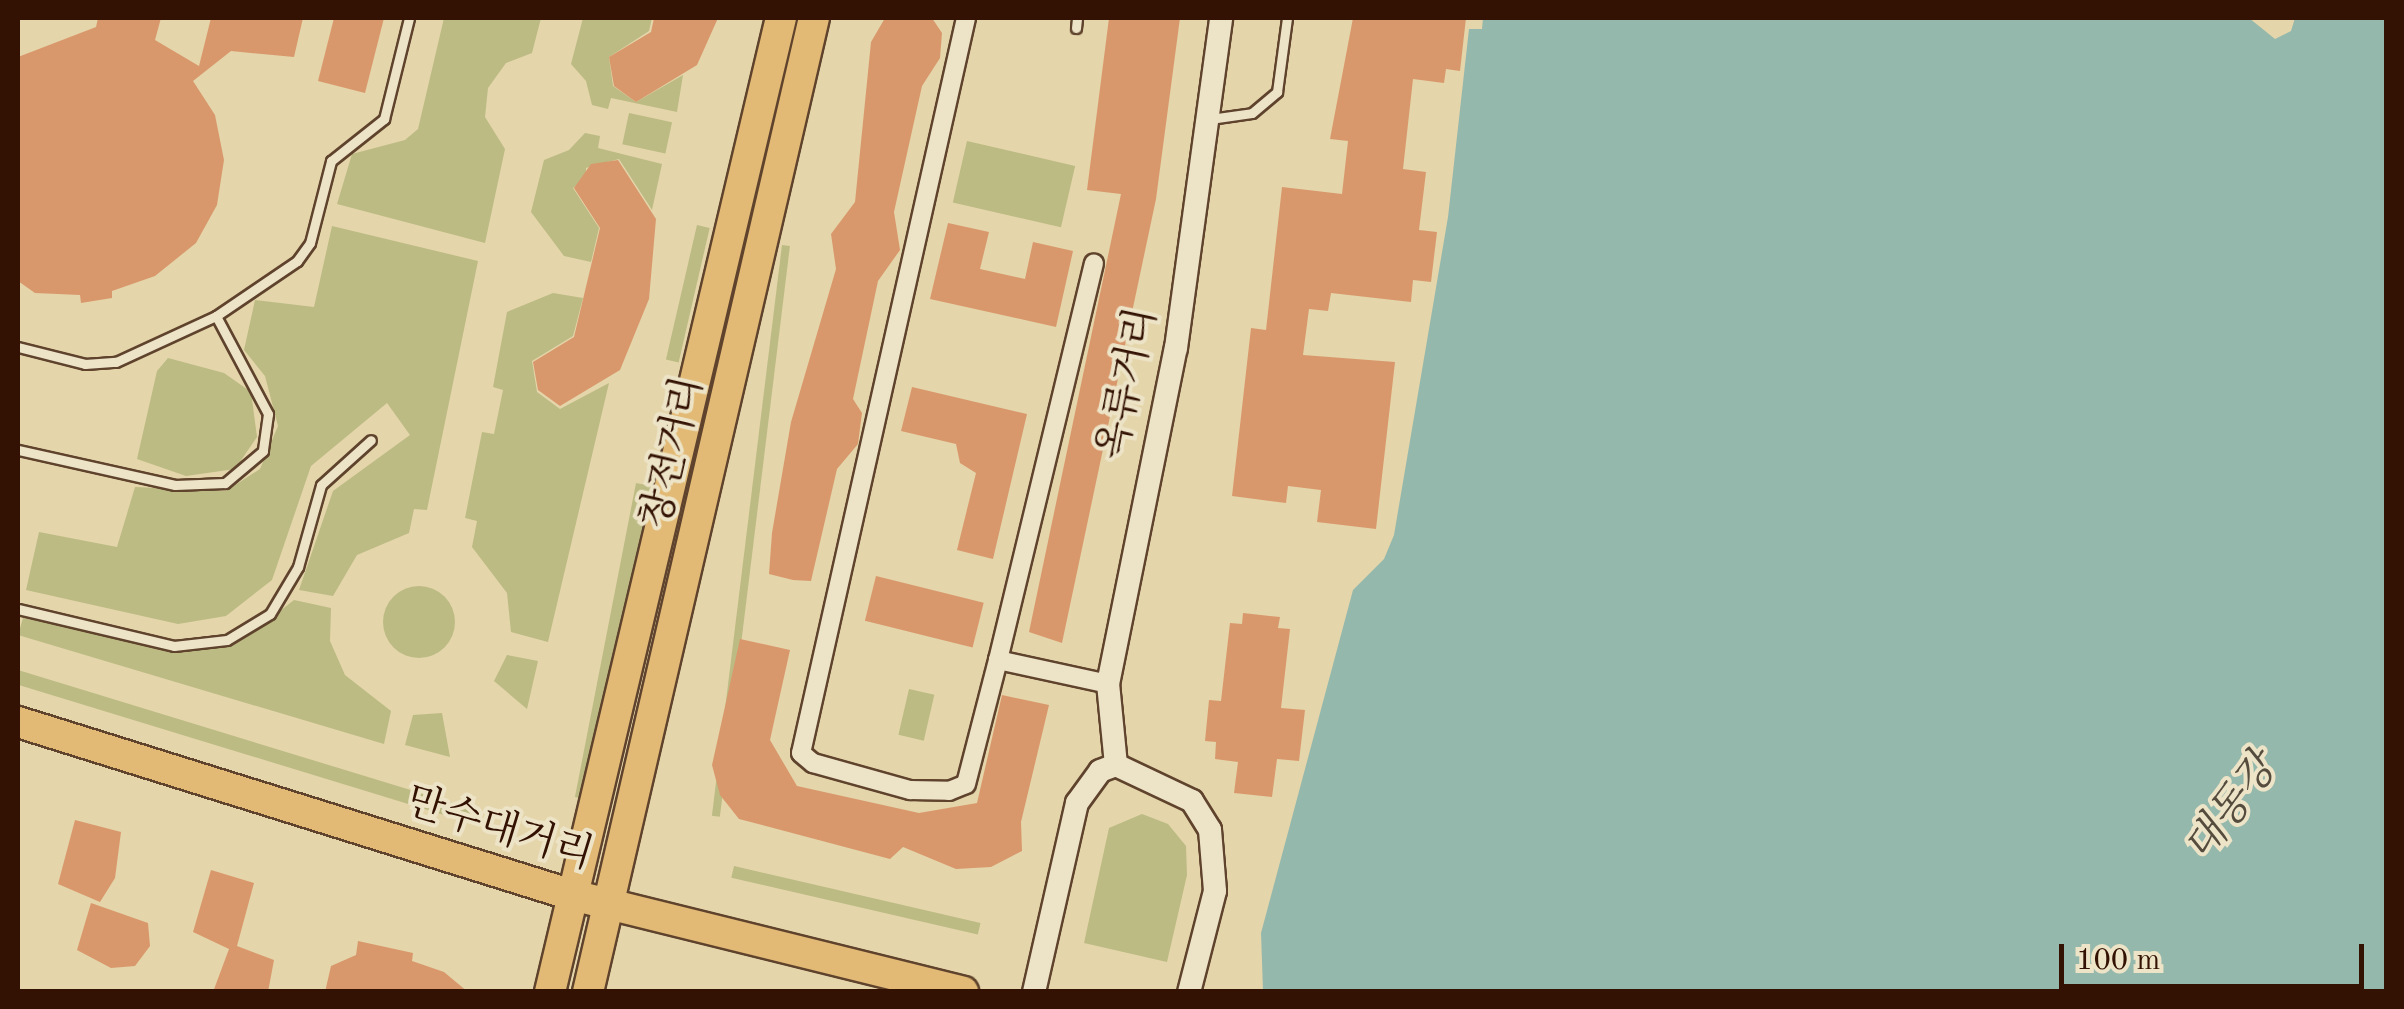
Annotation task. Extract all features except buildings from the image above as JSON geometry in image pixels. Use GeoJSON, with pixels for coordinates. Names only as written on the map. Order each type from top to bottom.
{"type":"FeatureCollection","features":[{"type":"Feature","properties":{"kind":"main road","name":"창전거리"},"geometry":{"type":"LineString","coordinates":[[550,992],[780,18]]}},
{"type":"Feature","properties":{"kind":"main road","name":"창전거리"},"geometry":{"type":"LineString","coordinates":[[588,992],[814,18]]}},
{"type":"Feature","properties":{"kind":"main road","name":"만수대거리"},"geometry":{"type":"LineString","coordinates":[[18,722],[609,906],[964,992]]}},
{"type":"Feature","properties":{"kind":"street"},"geometry":{"type":"LineString","coordinates":[[966,18],[801,753],[813,763],[910,790],[966,784],[1094,263]]}},
{"type":"Feature","properties":{"kind":"street","name":"옥류거리"},"geometry":{"type":"LineString","coordinates":[[1116,765],[1108,684],[1176,348],[1221,18]]}},
{"type":"Feature","properties":{"kind":"street"},"geometry":{"type":"LineString","coordinates":[[998,660],[1108,684]]}},
{"type":"Feature","properties":{"kind":"street"},"geometry":{"type":"LineString","coordinates":[[1034,992],[1078,804],[1100,771],[1116,765],[1192,801],[1210,830],[1215,891],[1189,992]]}},
{"type":"Feature","properties":{"kind":"lane"},"geometry":{"type":"LineString","coordinates":[[18,347],[84,364],[116,362],[216,316],[297,262],[310,242],[330,161],[384,119],[409,18]]}},
{"type":"Feature","properties":{"kind":"lane"},"geometry":{"type":"LineString","coordinates":[[1210,119],[1252,113],[1277,92],[1287,18]]}},
{"type":"Feature","properties":{"kind":"lane"},"geometry":{"type":"LineString","coordinates":[[18,454],[174,485],[240,476],[263,451],[268,414],[216,316]]}},
{"type":"Feature","properties":{"kind":"lane"},"geometry":{"type":"LineString","coordinates":[[18,609],[174,646],[227,640],[270,614],[298,567],[320,485],[370,440]]}},
{"type":"Feature","properties":{"kind":"shaded area"},"geometry":{"type":"Polygon","coordinates":[[[444,18],[541,18],[532,53],[506,63],[488,88],[485,117],[505,149],[485,243],[337,204],[352,154],[405,140],[418,129],[444,18]]]}},
{"type":"Feature","properties":{"kind":"shaded area"},"geometry":{"type":"Polygon","coordinates":[[[583,18],[652,18],[649,31],[609,57],[613,86],[636,102],[683,75],[677,112],[611,98],[608,109],[592,105],[586,81],[571,64],[583,18]]]}},
{"type":"Feature","properties":{"kind":"shaded area"},"geometry":{"type":"Polygon","coordinates":[[[629,113],[672,122],[665,153],[622,144],[629,113]]]}},
{"type":"Feature","properties":{"kind":"shaded area"},"geometry":{"type":"Polygon","coordinates":[[[585,133],[600,136],[598,148],[662,164],[652,210],[619,159],[586,168],[586,179],[573,188],[599,228],[591,262],[564,256],[531,212],[544,160],[569,150],[585,133]]]}},
{"type":"Feature","properties":{"kind":"shaded area"},"geometry":{"type":"Polygon","coordinates":[[[967,141],[1075,166],[1061,227],[953,202],[967,141]]]}},
{"type":"Feature","properties":{"kind":"shaded area"},"geometry":{"type":"Polygon","coordinates":[[[697,225],[710,228],[679,362],[666,359],[697,225]]]}},
{"type":"Feature","properties":{"kind":"shaded area"},"geometry":{"type":"Polygon","coordinates":[[[332,226],[478,261],[427,510],[414,509],[409,533],[357,555],[333,596],[299,590],[333,491],[410,435],[387,403],[311,466],[272,580],[226,616],[178,624],[26,590],[39,532],[117,547],[135,487],[226,491],[260,469],[278,426],[265,376],[244,350],[255,300],[314,307],[332,226]]]}},
{"type":"Feature","properties":{"kind":"shaded area"},"geometry":{"type":"Polygon","coordinates":[[[782,245],[790,246],[720,817],[712,816],[782,245]]]}},
{"type":"Feature","properties":{"kind":"shaded area"},"geometry":{"type":"Polygon","coordinates":[[[553,293],[583,298],[573,336],[532,361],[537,392],[560,409],[609,383],[548,642],[511,632],[507,593],[472,547],[477,521],[465,518],[482,432],[494,434],[503,390],[493,387],[507,312],[553,293]]]}},
{"type":"Feature","properties":{"kind":"shaded area"},"geometry":{"type":"Polygon","coordinates":[[[168,358],[224,373],[251,392],[257,437],[235,469],[186,476],[137,459],[157,371],[168,358]]]}},
{"type":"Feature","properties":{"kind":"shaded area"},"geometry":{"type":"Polygon","coordinates":[[[636,483],[652,486],[591,800],[575,797],[636,483]]]}},
{"type":"Feature","properties":{"kind":"shaded area"},"geometry":{"type":"Polygon","coordinates":[[[419,586],[444,597],[455,622],[444,647],[419,658],[394,647],[383,622],[394,597],[419,586]]]}},
{"type":"Feature","properties":{"kind":"shaded area"},"geometry":{"type":"Polygon","coordinates":[[[294,600],[331,608],[330,641],[345,675],[391,711],[384,744],[18,635],[23,618],[198,650],[247,637],[294,600]]]}},
{"type":"Feature","properties":{"kind":"shaded area"},"geometry":{"type":"Polygon","coordinates":[[[507,655],[538,661],[527,709],[494,681],[507,655]]]}},
{"type":"Feature","properties":{"kind":"shaded area"},"geometry":{"type":"Polygon","coordinates":[[[18,670],[482,812],[478,825],[18,685],[18,670]]]}},
{"type":"Feature","properties":{"kind":"shaded area"},"geometry":{"type":"Polygon","coordinates":[[[909,689],[934,695],[924,741],[898,735],[909,689]]]}},
{"type":"Feature","properties":{"kind":"shaded area"},"geometry":{"type":"Polygon","coordinates":[[[442,713],[450,757],[405,745],[413,715],[442,713]]]}},
{"type":"Feature","properties":{"kind":"shaded area"},"geometry":{"type":"Polygon","coordinates":[[[1142,814],[1168,824],[1186,846],[1187,875],[1167,962],[1084,943],[1109,828],[1142,814]]]}},
{"type":"Feature","properties":{"kind":"shaded area"},"geometry":{"type":"Polygon","coordinates":[[[734,866],[981,923],[978,935],[731,878],[734,866]]]}},
{"type":"Feature","properties":{"kind":"water","name":"대동강"},"geometry":{"type":"Polygon","coordinates":[[[1483,18],[2249,18],[2275,39],[2291,31],[2295,18],[2386,18],[2386,991],[1263,991],[1261,933],[1353,590],[1384,559],[1394,535],[1448,217],[1469,29],[1482,29],[1483,18]]]}}]}
